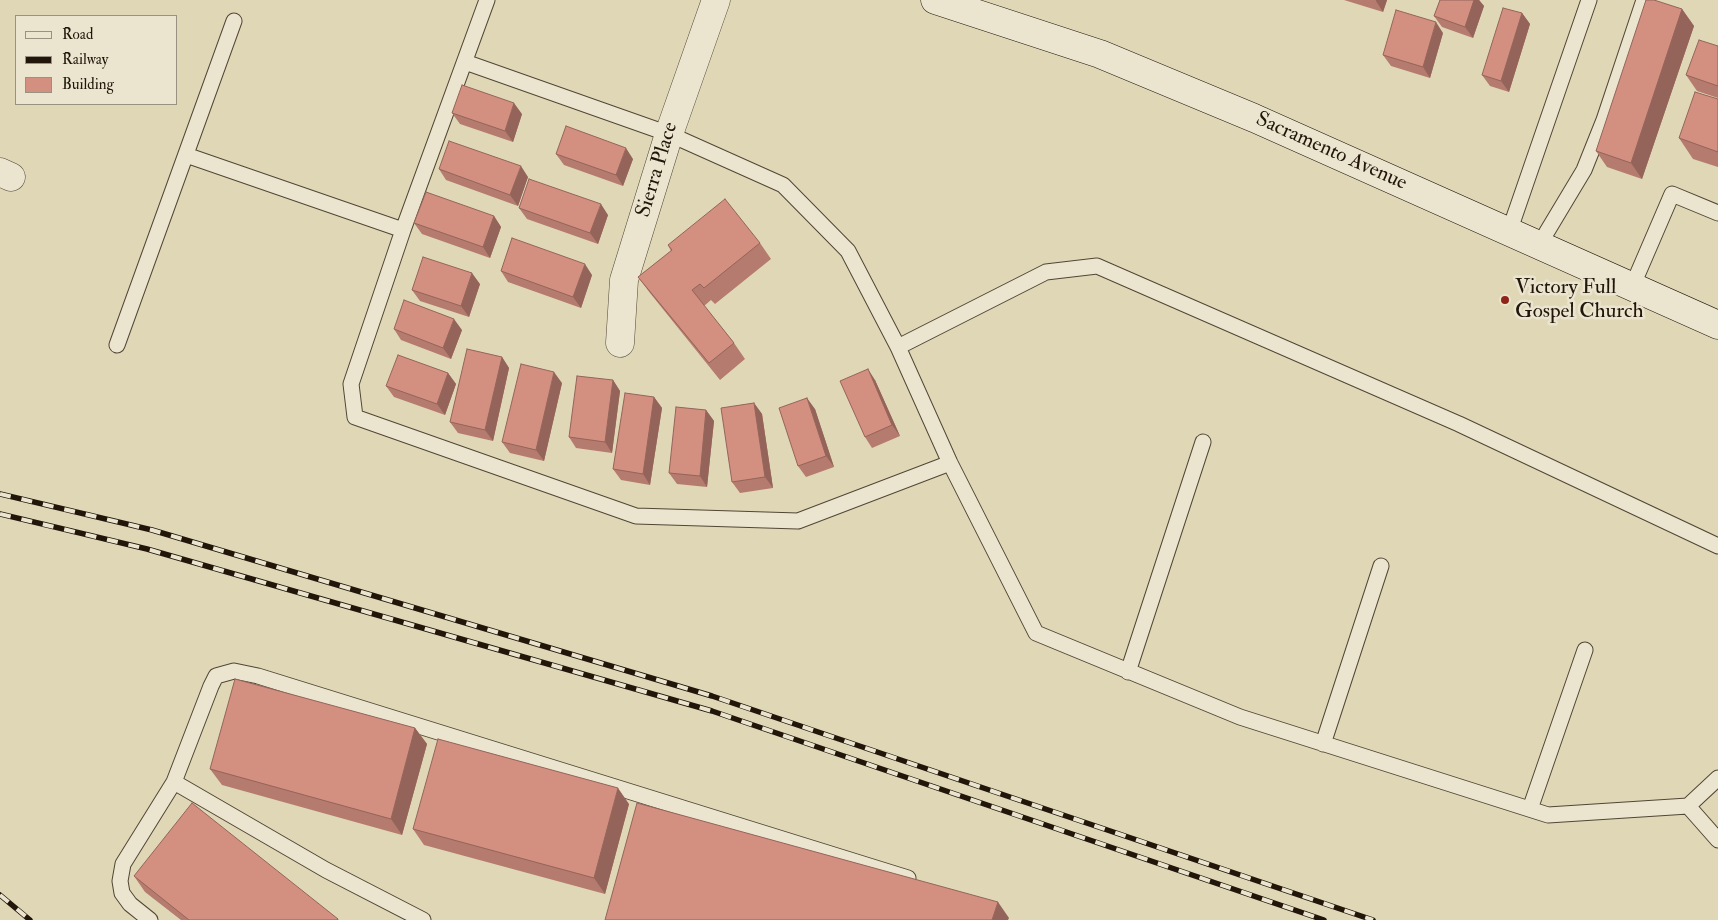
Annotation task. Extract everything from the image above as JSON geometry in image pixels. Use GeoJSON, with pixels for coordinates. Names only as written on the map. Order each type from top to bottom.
{"type":"FeatureCollection","features":[{"type":"Feature","properties":{"kind":"main road","name":"Sierra Place"},"geometry":{"type":"LineString","coordinates":[[620,344],[624,280],[669,134],[716,0]]}},
{"type":"Feature","properties":{"kind":"main road","name":"Sacramento Avenue"},"geometry":{"type":"LineString","coordinates":[[935,0],[1100,54],[1254,118],[1718,325]]}},
{"type":"Feature","properties":{"kind":"lane"},"geometry":{"type":"LineString","coordinates":[[487,0],[403,230],[352,384],[355,417],[636,516],[798,521],[950,463]]}},
{"type":"Feature","properties":{"kind":"lane"},"geometry":{"type":"LineString","coordinates":[[1509,232],[1590,0]]}},
{"type":"Feature","properties":{"kind":"lane"},"geometry":{"type":"LineString","coordinates":[[1540,246],[1584,170],[1604,120],[1644,0]]}},
{"type":"Feature","properties":{"kind":"lane"},"geometry":{"type":"LineString","coordinates":[[117,345],[234,21]]}},
{"type":"Feature","properties":{"kind":"lane"},"geometry":{"type":"LineString","coordinates":[[465,62],[669,134],[783,186],[848,252],[898,346],[950,463],[1036,633],[1240,717],[1548,815],[1688,806],[1718,778]]}},
{"type":"Feature","properties":{"kind":"lane"},"geometry":{"type":"LineString","coordinates":[[186,155],[403,230]]}},
{"type":"Feature","properties":{"kind":"lane"},"geometry":{"type":"LineString","coordinates":[[1632,287],[1672,194],[1718,213]]}},
{"type":"Feature","properties":{"kind":"lane"},"geometry":{"type":"LineString","coordinates":[[898,346],[1046,272],[1097,266],[1459,424],[1718,546]]}},
{"type":"Feature","properties":{"kind":"lane"},"geometry":{"type":"LineString","coordinates":[[1128,672],[1203,442]]}},
{"type":"Feature","properties":{"kind":"lane"},"geometry":{"type":"LineString","coordinates":[[1323,744],[1380,566]]}},
{"type":"Feature","properties":{"kind":"lane"},"geometry":{"type":"LineString","coordinates":[[1530,809],[1584,650]]}},
{"type":"Feature","properties":{"kind":"lane"},"geometry":{"type":"LineString","coordinates":[[150,920],[130,904],[122,893],[120,881],[123,864],[174,782],[210,686],[216,676],[234,671],[276,682],[922,882]]}},
{"type":"Feature","properties":{"kind":"lane"},"geometry":{"type":"LineString","coordinates":[[174,782],[326,870],[423,920]]}},
{"type":"Feature","properties":{"kind":"lane"},"geometry":{"type":"LineString","coordinates":[[1688,806],[1718,840]]}},
{"type":"Feature","properties":{"kind":"building"},"geometry":{"type":"Polygon","coordinates":[[[1440,0],[1474,0],[1465,27],[1434,16],[1440,0]]]}},
{"type":"Feature","properties":{"kind":"building"},"geometry":{"type":"Polygon","coordinates":[[[1646,0],[1654,0],[1682,9],[1631,163],[1596,151],[1646,0]]]}},
{"type":"Feature","properties":{"kind":"building"},"geometry":{"type":"Polygon","coordinates":[[[1503,8],[1522,13],[1501,81],[1482,75],[1503,8]]]}},
{"type":"Feature","properties":{"kind":"building"},"geometry":{"type":"Polygon","coordinates":[[[1396,10],[1436,22],[1423,67],[1383,55],[1396,10]]]}},
{"type":"Feature","properties":{"kind":"building"},"geometry":{"type":"Polygon","coordinates":[[[1699,40],[1718,46],[1718,86],[1686,75],[1699,40]]]}},
{"type":"Feature","properties":{"kind":"building"},"geometry":{"type":"Polygon","coordinates":[[[462,85],[514,103],[505,131],[452,113],[462,85]]]}},
{"type":"Feature","properties":{"kind":"building"},"geometry":{"type":"Polygon","coordinates":[[[1695,92],[1718,99],[1718,152],[1679,138],[1695,92]]]}},
{"type":"Feature","properties":{"kind":"building"},"geometry":{"type":"Polygon","coordinates":[[[566,126],[626,148],[616,175],[556,154],[566,126]]]}},
{"type":"Feature","properties":{"kind":"building"},"geometry":{"type":"Polygon","coordinates":[[[449,141],[521,166],[510,195],[439,169],[449,141]]]}},
{"type":"Feature","properties":{"kind":"building"},"geometry":{"type":"Polygon","coordinates":[[[529,179],[601,204],[590,233],[519,208],[529,179]]]}},
{"type":"Feature","properties":{"kind":"building"},"geometry":{"type":"Polygon","coordinates":[[[426,192],[494,216],[483,247],[414,223],[426,192]]]}},
{"type":"Feature","properties":{"kind":"building"},"geometry":{"type":"Polygon","coordinates":[[[725,199],[760,243],[704,288],[700,284],[692,290],[734,343],[709,363],[638,277],[672,250],[668,245],[725,199]]]}},
{"type":"Feature","properties":{"kind":"building"},"geometry":{"type":"Polygon","coordinates":[[[512,238],[585,264],[573,297],[501,271],[512,238]]]}},
{"type":"Feature","properties":{"kind":"building"},"geometry":{"type":"Polygon","coordinates":[[[423,257],[472,273],[461,306],[412,290],[423,257]]]}},
{"type":"Feature","properties":{"kind":"building"},"geometry":{"type":"Polygon","coordinates":[[[404,300],[454,319],[443,348],[394,329],[404,300]]]}},
{"type":"Feature","properties":{"kind":"building"},"geometry":{"type":"Polygon","coordinates":[[[467,349],[502,357],[485,430],[450,422],[467,349]]]}},
{"type":"Feature","properties":{"kind":"building"},"geometry":{"type":"Polygon","coordinates":[[[398,355],[448,373],[437,404],[386,386],[398,355]]]}},
{"type":"Feature","properties":{"kind":"building"},"geometry":{"type":"Polygon","coordinates":[[[521,364],[554,372],[536,450],[502,442],[521,364]]]}},
{"type":"Feature","properties":{"kind":"building"},"geometry":{"type":"Polygon","coordinates":[[[868,369],[892,425],[865,437],[840,381],[868,369]]]}},
{"type":"Feature","properties":{"kind":"building"},"geometry":{"type":"Polygon","coordinates":[[[577,376],[613,380],[605,442],[569,437],[577,376]]]}},
{"type":"Feature","properties":{"kind":"building"},"geometry":{"type":"Polygon","coordinates":[[[625,393],[654,397],[643,474],[613,469],[625,393]]]}},
{"type":"Feature","properties":{"kind":"building"},"geometry":{"type":"Polygon","coordinates":[[[807,398],[826,456],[798,466],[779,408],[807,398]]]}},
{"type":"Feature","properties":{"kind":"building"},"geometry":{"type":"Polygon","coordinates":[[[754,403],[765,477],[732,482],[721,408],[754,403]]]}},
{"type":"Feature","properties":{"kind":"building"},"geometry":{"type":"Polygon","coordinates":[[[676,407],[706,410],[700,476],[669,473],[676,407]]]}},
{"type":"Feature","properties":{"kind":"building"},"geometry":{"type":"Polygon","coordinates":[[[235,679],[415,728],[391,819],[210,769],[235,679]]]}},
{"type":"Feature","properties":{"kind":"building"},"geometry":{"type":"Polygon","coordinates":[[[438,739],[618,788],[594,878],[413,829],[438,739]]]}},
{"type":"Feature","properties":{"kind":"building"},"geometry":{"type":"Polygon","coordinates":[[[192,803],[338,919],[189,920],[134,876],[192,803]]]}},
{"type":"Feature","properties":{"kind":"building"},"geometry":{"type":"Polygon","coordinates":[[[637,803],[998,902],[992,920],[605,920],[637,803]]]}},
{"type":"Feature","properties":{"kind":"railway"},"geometry":{"type":"LineString","coordinates":[[0,494],[152,530],[712,696],[1373,920]]}},
{"type":"Feature","properties":{"kind":"railway"},"geometry":{"type":"LineString","coordinates":[[0,514],[147,549],[712,711],[1324,920]]}},
{"type":"Feature","properties":{"kind":"railway"},"geometry":{"type":"LineString","coordinates":[[0,895],[30,920]]}},
{"type":"Feature","properties":{"kind":"place","name":"Victory Full Gospel Church"},"geometry":{"type":"Point","coordinates":[1505,300]}}]}
